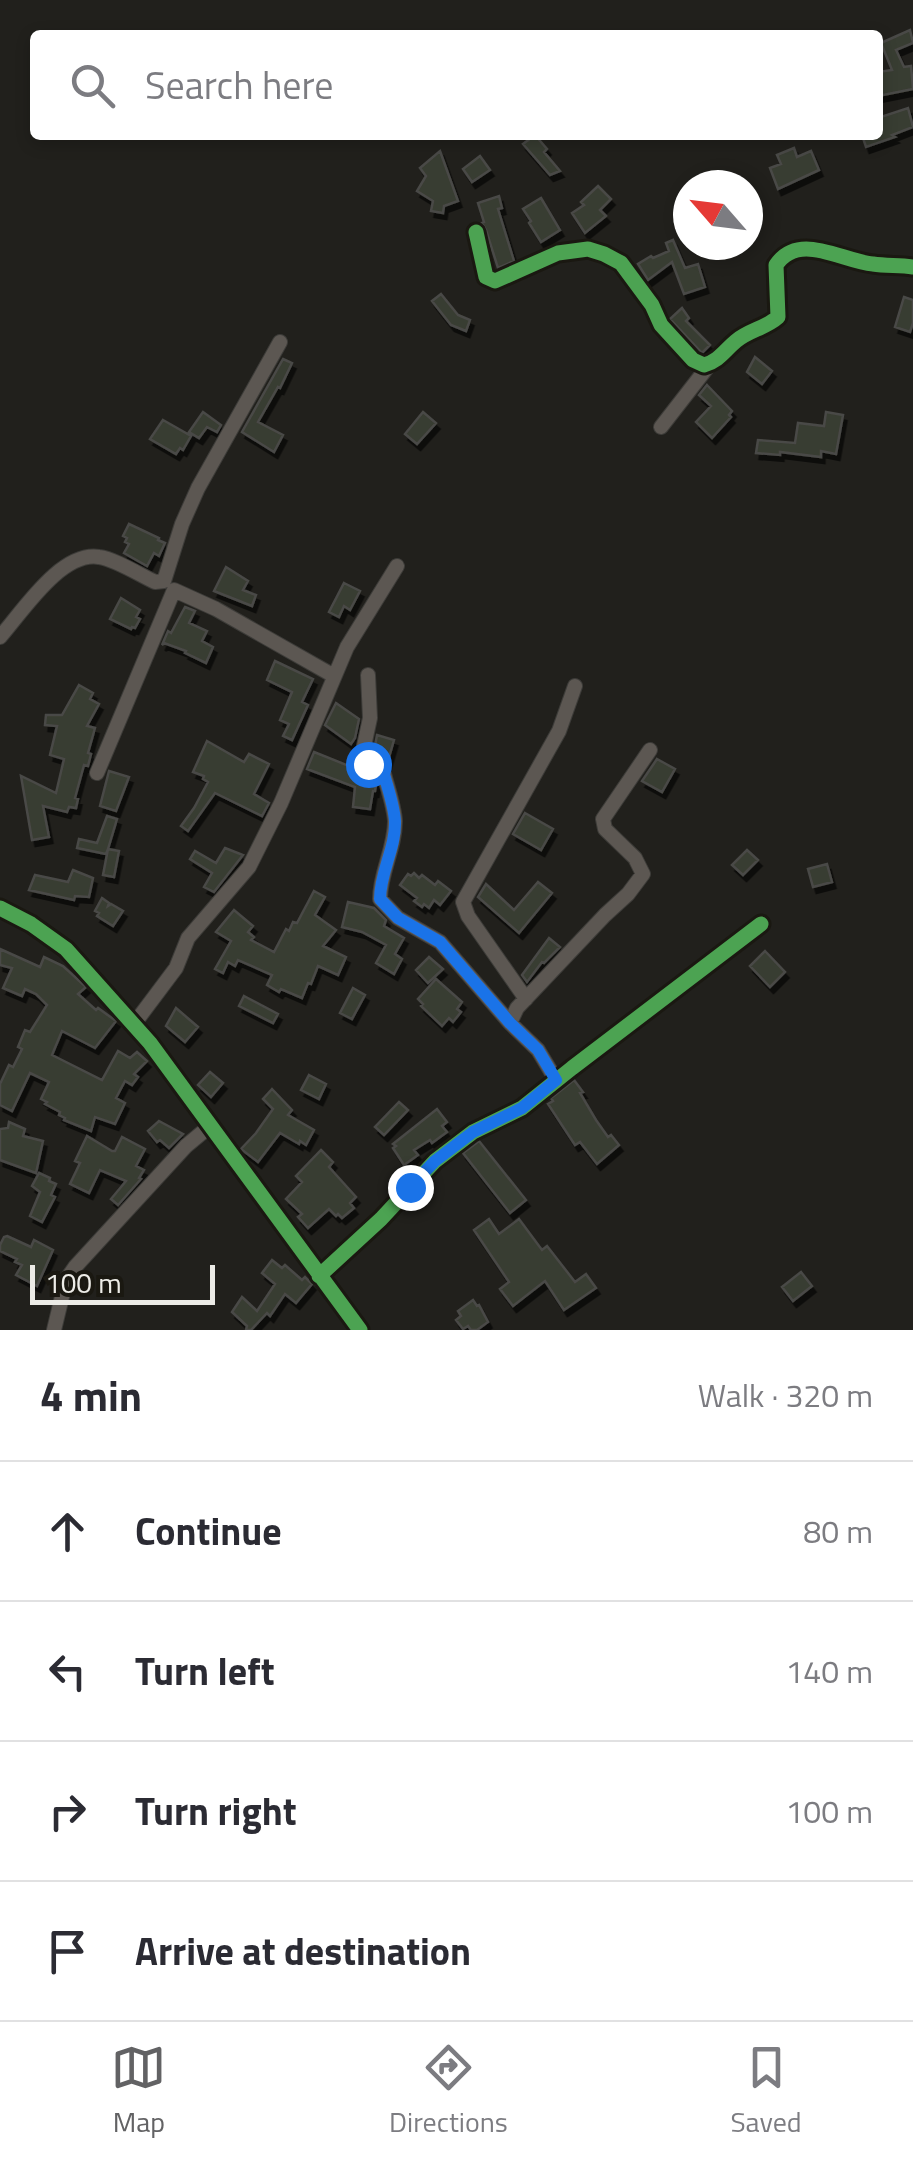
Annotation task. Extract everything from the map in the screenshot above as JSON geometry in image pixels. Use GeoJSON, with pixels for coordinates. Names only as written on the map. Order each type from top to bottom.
{"type":"FeatureCollection","features":[{"type":"Feature","properties":{"kind":"street"},"geometry":{"type":"LineString","coordinates":[[476,232],[486,277],[496,281],[558,254],[588,249],[621,263],[652,305],[661,325],[699,365],[710,364]]}},
{"type":"Feature","properties":{"kind":"street"},"geometry":{"type":"LineString","coordinates":[[661,427],[710,364],[736,340],[778,317],[776,266],[789,252],[807,248],[870,264],[913,267]]}},
{"type":"Feature","properties":{"kind":"street"},"geometry":{"type":"LineString","coordinates":[[0,637],[58,570],[72,560],[100,557],[164,582],[198,488],[280,342]]}},
{"type":"Feature","properties":{"kind":"street"},"geometry":{"type":"LineString","coordinates":[[134,1024],[176,968],[188,938],[249,866],[282,803],[347,647],[397,566]]}},
{"type":"Feature","properties":{"kind":"street"},"geometry":{"type":"LineString","coordinates":[[97,773],[174,590],[216,609],[334,676]]}},
{"type":"Feature","properties":{"kind":"street"},"geometry":{"type":"LineString","coordinates":[[368,674],[370,718],[364,746],[368,764],[384,774],[395,822],[389,859],[380,880],[380,899],[398,918],[440,942],[538,1050],[556,1080]]}},
{"type":"Feature","properties":{"kind":"street"},"geometry":{"type":"LineString","coordinates":[[526,999],[468,916],[463,902],[559,730],[575,686]]}},
{"type":"Feature","properties":{"kind":"street"},"geometry":{"type":"LineString","coordinates":[[510,1023],[516,1008],[643,874],[635,858],[604,829],[604,819],[650,750]]}},
{"type":"Feature","properties":{"kind":"street"},"geometry":{"type":"LineString","coordinates":[[0,908],[66,949],[134,1024],[358,1330]]}},
{"type":"Feature","properties":{"kind":"street"},"geometry":{"type":"LineString","coordinates":[[319,1276],[381,1219],[435,1161],[473,1132],[522,1108],[761,924]]}},
{"type":"Feature","properties":{"kind":"street"},"geometry":{"type":"LineString","coordinates":[[54,1330],[66,1280],[75,1267],[186,1146],[210,1126]]}},
{"type":"Feature","properties":{"kind":"building"},"geometry":{"type":"Polygon","coordinates":[[[910,30],[913,43],[896,50],[904,67],[911,66],[913,89],[883,95],[883,71],[892,70],[883,42],[910,30]]]}},
{"type":"Feature","properties":{"kind":"building"},"geometry":{"type":"Polygon","coordinates":[[[908,108],[913,127],[892,135],[895,137],[866,147],[864,140],[883,140],[883,116],[908,108]]]}},
{"type":"Feature","properties":{"kind":"building"},"geometry":{"type":"Polygon","coordinates":[[[539,140],[560,171],[550,175],[523,144],[539,140]]]}},
{"type":"Feature","properties":{"kind":"building"},"geometry":{"type":"Polygon","coordinates":[[[794,148],[797,157],[811,151],[819,170],[778,189],[770,168],[781,164],[777,155],[794,148]]]}},
{"type":"Feature","properties":{"kind":"building"},"geometry":{"type":"Polygon","coordinates":[[[440,151],[458,201],[444,206],[443,213],[431,211],[433,201],[417,191],[426,176],[420,168],[440,151]]]}},
{"type":"Feature","properties":{"kind":"building"},"geometry":{"type":"Polygon","coordinates":[[[480,156],[490,170],[472,182],[463,169],[480,156]]]}},
{"type":"Feature","properties":{"kind":"building"},"geometry":{"type":"Polygon","coordinates":[[[598,186],[611,199],[600,210],[606,216],[585,233],[572,213],[584,205],[581,202],[598,186]]]}},
{"type":"Feature","properties":{"kind":"building"},"geometry":{"type":"Polygon","coordinates":[[[499,196],[502,208],[498,209],[514,261],[498,268],[478,203],[499,196]]]}},
{"type":"Feature","properties":{"kind":"building"},"geometry":{"type":"Polygon","coordinates":[[[541,198],[560,230],[541,242],[523,209],[541,198]]]}},
{"type":"Feature","properties":{"kind":"building"},"geometry":{"type":"Polygon","coordinates":[[[673,240],[673,260],[682,260],[685,268],[698,264],[705,287],[684,294],[672,262],[648,280],[638,264],[669,251],[666,243],[673,240]]]}},
{"type":"Feature","properties":{"kind":"building"},"geometry":{"type":"Polygon","coordinates":[[[441,294],[458,315],[470,320],[466,331],[451,325],[432,301],[441,294]]]}},
{"type":"Feature","properties":{"kind":"building"},"geometry":{"type":"Polygon","coordinates":[[[904,297],[913,300],[910,332],[895,327],[904,297]]]}},
{"type":"Feature","properties":{"kind":"building"},"geometry":{"type":"Polygon","coordinates":[[[682,308],[689,318],[686,321],[710,345],[702,353],[670,319],[682,308]]]}},
{"type":"Feature","properties":{"kind":"building"},"geometry":{"type":"Polygon","coordinates":[[[755,357],[772,371],[762,384],[747,372],[755,357]]]}},
{"type":"Feature","properties":{"kind":"building"},"geometry":{"type":"Polygon","coordinates":[[[283,359],[292,363],[258,422],[283,435],[274,452],[242,432],[283,359]]]}},
{"type":"Feature","properties":{"kind":"building"},"geometry":{"type":"Polygon","coordinates":[[[707,385],[732,411],[712,438],[696,422],[711,406],[699,395],[707,385]]]}},
{"type":"Feature","properties":{"kind":"building"},"geometry":{"type":"Polygon","coordinates":[[[203,412],[221,425],[217,432],[207,427],[199,438],[189,432],[203,412]]]}},
{"type":"Feature","properties":{"kind":"building"},"geometry":{"type":"Polygon","coordinates":[[[423,412],[436,423],[417,444],[405,434],[423,412]]]}},
{"type":"Feature","properties":{"kind":"building"},"geometry":{"type":"Polygon","coordinates":[[[826,412],[843,415],[836,454],[821,451],[821,457],[756,453],[758,440],[795,443],[798,423],[824,426],[826,412]]]}},
{"type":"Feature","properties":{"kind":"building"},"geometry":{"type":"Polygon","coordinates":[[[163,420],[191,436],[176,454],[150,439],[163,420]]]}},
{"type":"Feature","properties":{"kind":"building"},"geometry":{"type":"Polygon","coordinates":[[[129,524],[165,543],[159,556],[154,553],[147,566],[124,553],[129,544],[123,536],[129,524]]]}},
{"type":"Feature","properties":{"kind":"building"},"geometry":{"type":"Polygon","coordinates":[[[226,567],[248,581],[243,590],[256,595],[252,606],[214,591],[226,567]]]}},
{"type":"Feature","properties":{"kind":"building"},"geometry":{"type":"Polygon","coordinates":[[[344,583],[360,591],[350,610],[344,606],[339,617],[329,612],[344,583]]]}},
{"type":"Feature","properties":{"kind":"building"},"geometry":{"type":"Polygon","coordinates":[[[121,598],[140,610],[135,628],[110,619],[121,598]]]}},
{"type":"Feature","properties":{"kind":"building"},"geometry":{"type":"Polygon","coordinates":[[[185,607],[195,611],[189,623],[207,631],[202,641],[213,647],[206,663],[186,651],[162,645],[185,607]]]}},
{"type":"Feature","properties":{"kind":"building"},"geometry":{"type":"Polygon","coordinates":[[[275,661],[313,679],[302,702],[308,705],[292,740],[283,736],[289,724],[280,720],[292,692],[267,680],[275,661]]]}},
{"type":"Feature","properties":{"kind":"building"},"geometry":{"type":"Polygon","coordinates":[[[79,685],[93,693],[90,699],[99,704],[87,726],[95,728],[88,766],[84,765],[75,798],[76,808],[69,807],[67,812],[43,806],[49,837],[32,840],[21,776],[56,793],[64,759],[50,755],[57,726],[45,725],[46,715],[62,715],[79,685]]]}},
{"type":"Feature","properties":{"kind":"building"},"geometry":{"type":"Polygon","coordinates":[[[336,703],[359,719],[351,744],[325,725],[336,703]]]}},
{"type":"Feature","properties":{"kind":"building"},"geometry":{"type":"Polygon","coordinates":[[[377,735],[394,740],[387,764],[377,757],[377,735]]]}},
{"type":"Feature","properties":{"kind":"building"},"geometry":{"type":"Polygon","coordinates":[[[207,741],[244,762],[249,754],[269,764],[254,794],[269,803],[262,816],[215,793],[188,831],[181,826],[208,782],[193,772],[207,741]]]}},
{"type":"Feature","properties":{"kind":"building"},"geometry":{"type":"Polygon","coordinates":[[[314,752],[359,770],[375,781],[370,809],[353,807],[355,787],[307,769],[314,752]]]}},
{"type":"Feature","properties":{"kind":"building"},"geometry":{"type":"Polygon","coordinates":[[[657,759],[675,769],[662,792],[642,781],[657,759]]]}},
{"type":"Feature","properties":{"kind":"building"},"geometry":{"type":"Polygon","coordinates":[[[109,771],[129,777],[116,811],[100,806],[109,771]]]}},
{"type":"Feature","properties":{"kind":"building"},"geometry":{"type":"Polygon","coordinates":[[[525,813],[553,829],[541,850],[513,834],[525,813]]]}},
{"type":"Feature","properties":{"kind":"building"},"geometry":{"type":"Polygon","coordinates":[[[107,816],[117,819],[106,854],[77,848],[79,839],[97,843],[107,816]]]}},
{"type":"Feature","properties":{"kind":"building"},"geometry":{"type":"Polygon","coordinates":[[[225,848],[243,855],[214,892],[204,887],[212,873],[190,859],[195,851],[216,863],[225,848]]]}},
{"type":"Feature","properties":{"kind":"building"},"geometry":{"type":"Polygon","coordinates":[[[108,849],[119,851],[114,877],[103,875],[108,849]]]}},
{"type":"Feature","properties":{"kind":"building"},"geometry":{"type":"Polygon","coordinates":[[[747,850],[758,860],[743,875],[732,865],[747,850]]]}},
{"type":"Feature","properties":{"kind":"building"},"geometry":{"type":"Polygon","coordinates":[[[827,864],[832,882],[813,887],[808,869],[827,864]]]}},
{"type":"Feature","properties":{"kind":"building"},"geometry":{"type":"Polygon","coordinates":[[[73,870],[93,878],[89,897],[75,896],[74,900],[29,890],[35,875],[68,882],[73,870]]]}},
{"type":"Feature","properties":{"kind":"building"},"geometry":{"type":"Polygon","coordinates":[[[414,873],[435,885],[438,881],[451,891],[440,905],[434,900],[429,908],[424,904],[422,907],[400,885],[408,874],[414,873]]]}},
{"type":"Feature","properties":{"kind":"building"},"geometry":{"type":"Polygon","coordinates":[[[538,882],[552,893],[519,933],[478,897],[486,884],[514,910],[538,882]]]}},
{"type":"Feature","properties":{"kind":"building"},"geometry":{"type":"Polygon","coordinates":[[[314,891],[325,897],[315,915],[336,930],[323,946],[346,957],[338,975],[318,966],[302,998],[267,985],[272,975],[238,960],[235,966],[228,962],[223,973],[215,969],[231,941],[216,932],[234,910],[253,926],[248,932],[254,937],[251,940],[274,952],[286,929],[289,931],[293,922],[297,923],[314,891]]]}},
{"type":"Feature","properties":{"kind":"building"},"geometry":{"type":"Polygon","coordinates":[[[102,898],[108,906],[123,911],[113,926],[95,911],[102,898]]]}},
{"type":"Feature","properties":{"kind":"building"},"geometry":{"type":"Polygon","coordinates":[[[348,902],[374,908],[386,920],[384,926],[404,938],[395,954],[402,959],[394,974],[376,963],[386,945],[342,927],[348,902]]]}},
{"type":"Feature","properties":{"kind":"building"},"geometry":{"type":"Polygon","coordinates":[[[549,938],[560,947],[527,982],[522,975],[549,938]]]}},
{"type":"Feature","properties":{"kind":"building"},"geometry":{"type":"Polygon","coordinates":[[[0,949],[40,967],[44,957],[63,966],[86,987],[78,994],[116,1021],[95,1048],[62,1031],[52,1055],[102,1080],[118,1051],[130,1058],[137,1052],[147,1061],[134,1074],[138,1077],[132,1085],[125,1081],[116,1098],[125,1103],[115,1124],[95,1117],[91,1131],[64,1120],[60,1112],[41,1099],[49,1082],[30,1073],[12,1111],[0,1105],[0,1084],[22,1049],[18,1047],[25,1030],[30,1032],[47,1005],[25,989],[22,996],[3,988],[12,968],[0,965],[0,949]]]}},
{"type":"Feature","properties":{"kind":"building"},"geometry":{"type":"Polygon","coordinates":[[[765,951],[785,972],[770,987],[750,966],[765,951]]]}},
{"type":"Feature","properties":{"kind":"building"},"geometry":{"type":"Polygon","coordinates":[[[429,957],[443,969],[428,983],[416,970],[429,957]]]}},
{"type":"Feature","properties":{"kind":"building"},"geometry":{"type":"Polygon","coordinates":[[[436,979],[462,1002],[457,1009],[461,1012],[453,1022],[449,1018],[442,1026],[418,999],[436,979]]]}},
{"type":"Feature","properties":{"kind":"building"},"geometry":{"type":"Polygon","coordinates":[[[353,988],[365,995],[352,1019],[340,1013],[353,988]]]}},
{"type":"Feature","properties":{"kind":"building"},"geometry":{"type":"Polygon","coordinates":[[[244,996],[278,1014],[273,1023],[239,1006],[244,996]]]}},
{"type":"Feature","properties":{"kind":"building"},"geometry":{"type":"Polygon","coordinates":[[[176,1008],[198,1027],[185,1042],[166,1026],[176,1008]]]}},
{"type":"Feature","properties":{"kind":"building"},"geometry":{"type":"Polygon","coordinates":[[[210,1072],[223,1083],[211,1097],[198,1085],[210,1072]]]}},
{"type":"Feature","properties":{"kind":"building"},"geometry":{"type":"Polygon","coordinates":[[[309,1075],[326,1084],[319,1099],[301,1090],[309,1075]]]}},
{"type":"Feature","properties":{"kind":"building"},"geometry":{"type":"Polygon","coordinates":[[[574,1080],[596,1120],[619,1145],[597,1164],[580,1142],[575,1145],[548,1104],[574,1080]]]}},
{"type":"Feature","properties":{"kind":"building"},"geometry":{"type":"Polygon","coordinates":[[[272,1089],[292,1110],[288,1115],[314,1130],[306,1145],[280,1133],[258,1162],[241,1149],[273,1109],[263,1099],[272,1089]]]}},
{"type":"Feature","properties":{"kind":"building"},"geometry":{"type":"Polygon","coordinates":[[[399,1102],[408,1110],[384,1135],[375,1127],[399,1102]]]}},
{"type":"Feature","properties":{"kind":"building"},"geometry":{"type":"Polygon","coordinates":[[[437,1109],[447,1122],[442,1126],[447,1132],[414,1150],[418,1155],[404,1165],[393,1144],[437,1109]]]}},
{"type":"Feature","properties":{"kind":"building"},"geometry":{"type":"Polygon","coordinates":[[[159,1121],[183,1134],[169,1148],[148,1131],[159,1121]]]}},
{"type":"Feature","properties":{"kind":"building"},"geometry":{"type":"Polygon","coordinates":[[[9,1122],[25,1129],[23,1136],[43,1141],[36,1173],[0,1160],[0,1129],[8,1128],[9,1122]]]}},
{"type":"Feature","properties":{"kind":"building"},"geometry":{"type":"Polygon","coordinates":[[[87,1136],[112,1151],[122,1137],[145,1149],[136,1166],[144,1170],[141,1179],[118,1205],[111,1199],[126,1181],[100,1170],[89,1193],[70,1184],[87,1136]]]}},
{"type":"Feature","properties":{"kind":"building"},"geometry":{"type":"Polygon","coordinates":[[[479,1141],[526,1200],[510,1213],[463,1153],[479,1141]]]}},
{"type":"Feature","properties":{"kind":"building"},"geometry":{"type":"Polygon","coordinates":[[[321,1150],[333,1162],[329,1167],[356,1197],[350,1203],[354,1208],[342,1218],[329,1209],[308,1228],[298,1217],[302,1214],[286,1199],[302,1182],[296,1176],[321,1150]]]}},
{"type":"Feature","properties":{"kind":"building"},"geometry":{"type":"Polygon","coordinates":[[[39,1173],[56,1184],[51,1195],[55,1197],[42,1222],[30,1216],[40,1192],[32,1186],[39,1173]]]}},
{"type":"Feature","properties":{"kind":"building"},"geometry":{"type":"Polygon","coordinates":[[[489,1219],[499,1234],[519,1219],[542,1250],[547,1246],[575,1282],[586,1274],[596,1288],[564,1310],[545,1281],[513,1306],[500,1289],[509,1282],[474,1230],[489,1219]]]}},
{"type":"Feature","properties":{"kind":"building"},"geometry":{"type":"Polygon","coordinates":[[[7,1236],[31,1247],[34,1240],[53,1250],[37,1286],[16,1275],[22,1265],[0,1251],[7,1236]]]}},
{"type":"Feature","properties":{"kind":"building"},"geometry":{"type":"Polygon","coordinates":[[[272,1260],[312,1284],[296,1303],[285,1294],[270,1316],[267,1313],[251,1330],[246,1330],[247,1326],[232,1312],[242,1297],[257,1311],[275,1284],[262,1273],[272,1260]]]}},
{"type":"Feature","properties":{"kind":"building"},"geometry":{"type":"Polygon","coordinates":[[[801,1272],[812,1286],[793,1301],[782,1287],[801,1272]]]}},
{"type":"Feature","properties":{"kind":"building"},"geometry":{"type":"Polygon","coordinates":[[[473,1300],[488,1322],[477,1330],[468,1326],[463,1329],[456,1320],[461,1316],[458,1311],[473,1300]]]}},
{"type":"Feature","properties":{"kind":"cycle path"},"geometry":{"type":"LineString","coordinates":[[476,232],[486,277],[495,281],[558,253],[588,249],[621,263],[652,305],[661,325],[693,360],[704,365],[741,337],[778,317],[776,265],[785,255],[808,249],[861,262],[913,267]]}},
{"type":"Feature","properties":{"kind":"cycle path"},"geometry":{"type":"LineString","coordinates":[[0,908],[66,949],[150,1043],[360,1330]]}},
{"type":"Feature","properties":{"kind":"cycle path"},"geometry":{"type":"LineString","coordinates":[[319,1276],[381,1219],[435,1161],[473,1132],[522,1108],[761,924]]}},
{"type":"Feature","properties":{"kind":"route"},"geometry":{"type":"LineString","coordinates":[[368,764],[384,774],[395,822],[389,859],[380,880],[380,899],[398,918],[440,942],[538,1050],[556,1080],[522,1108],[473,1132],[435,1161],[410,1187]]}}]}
